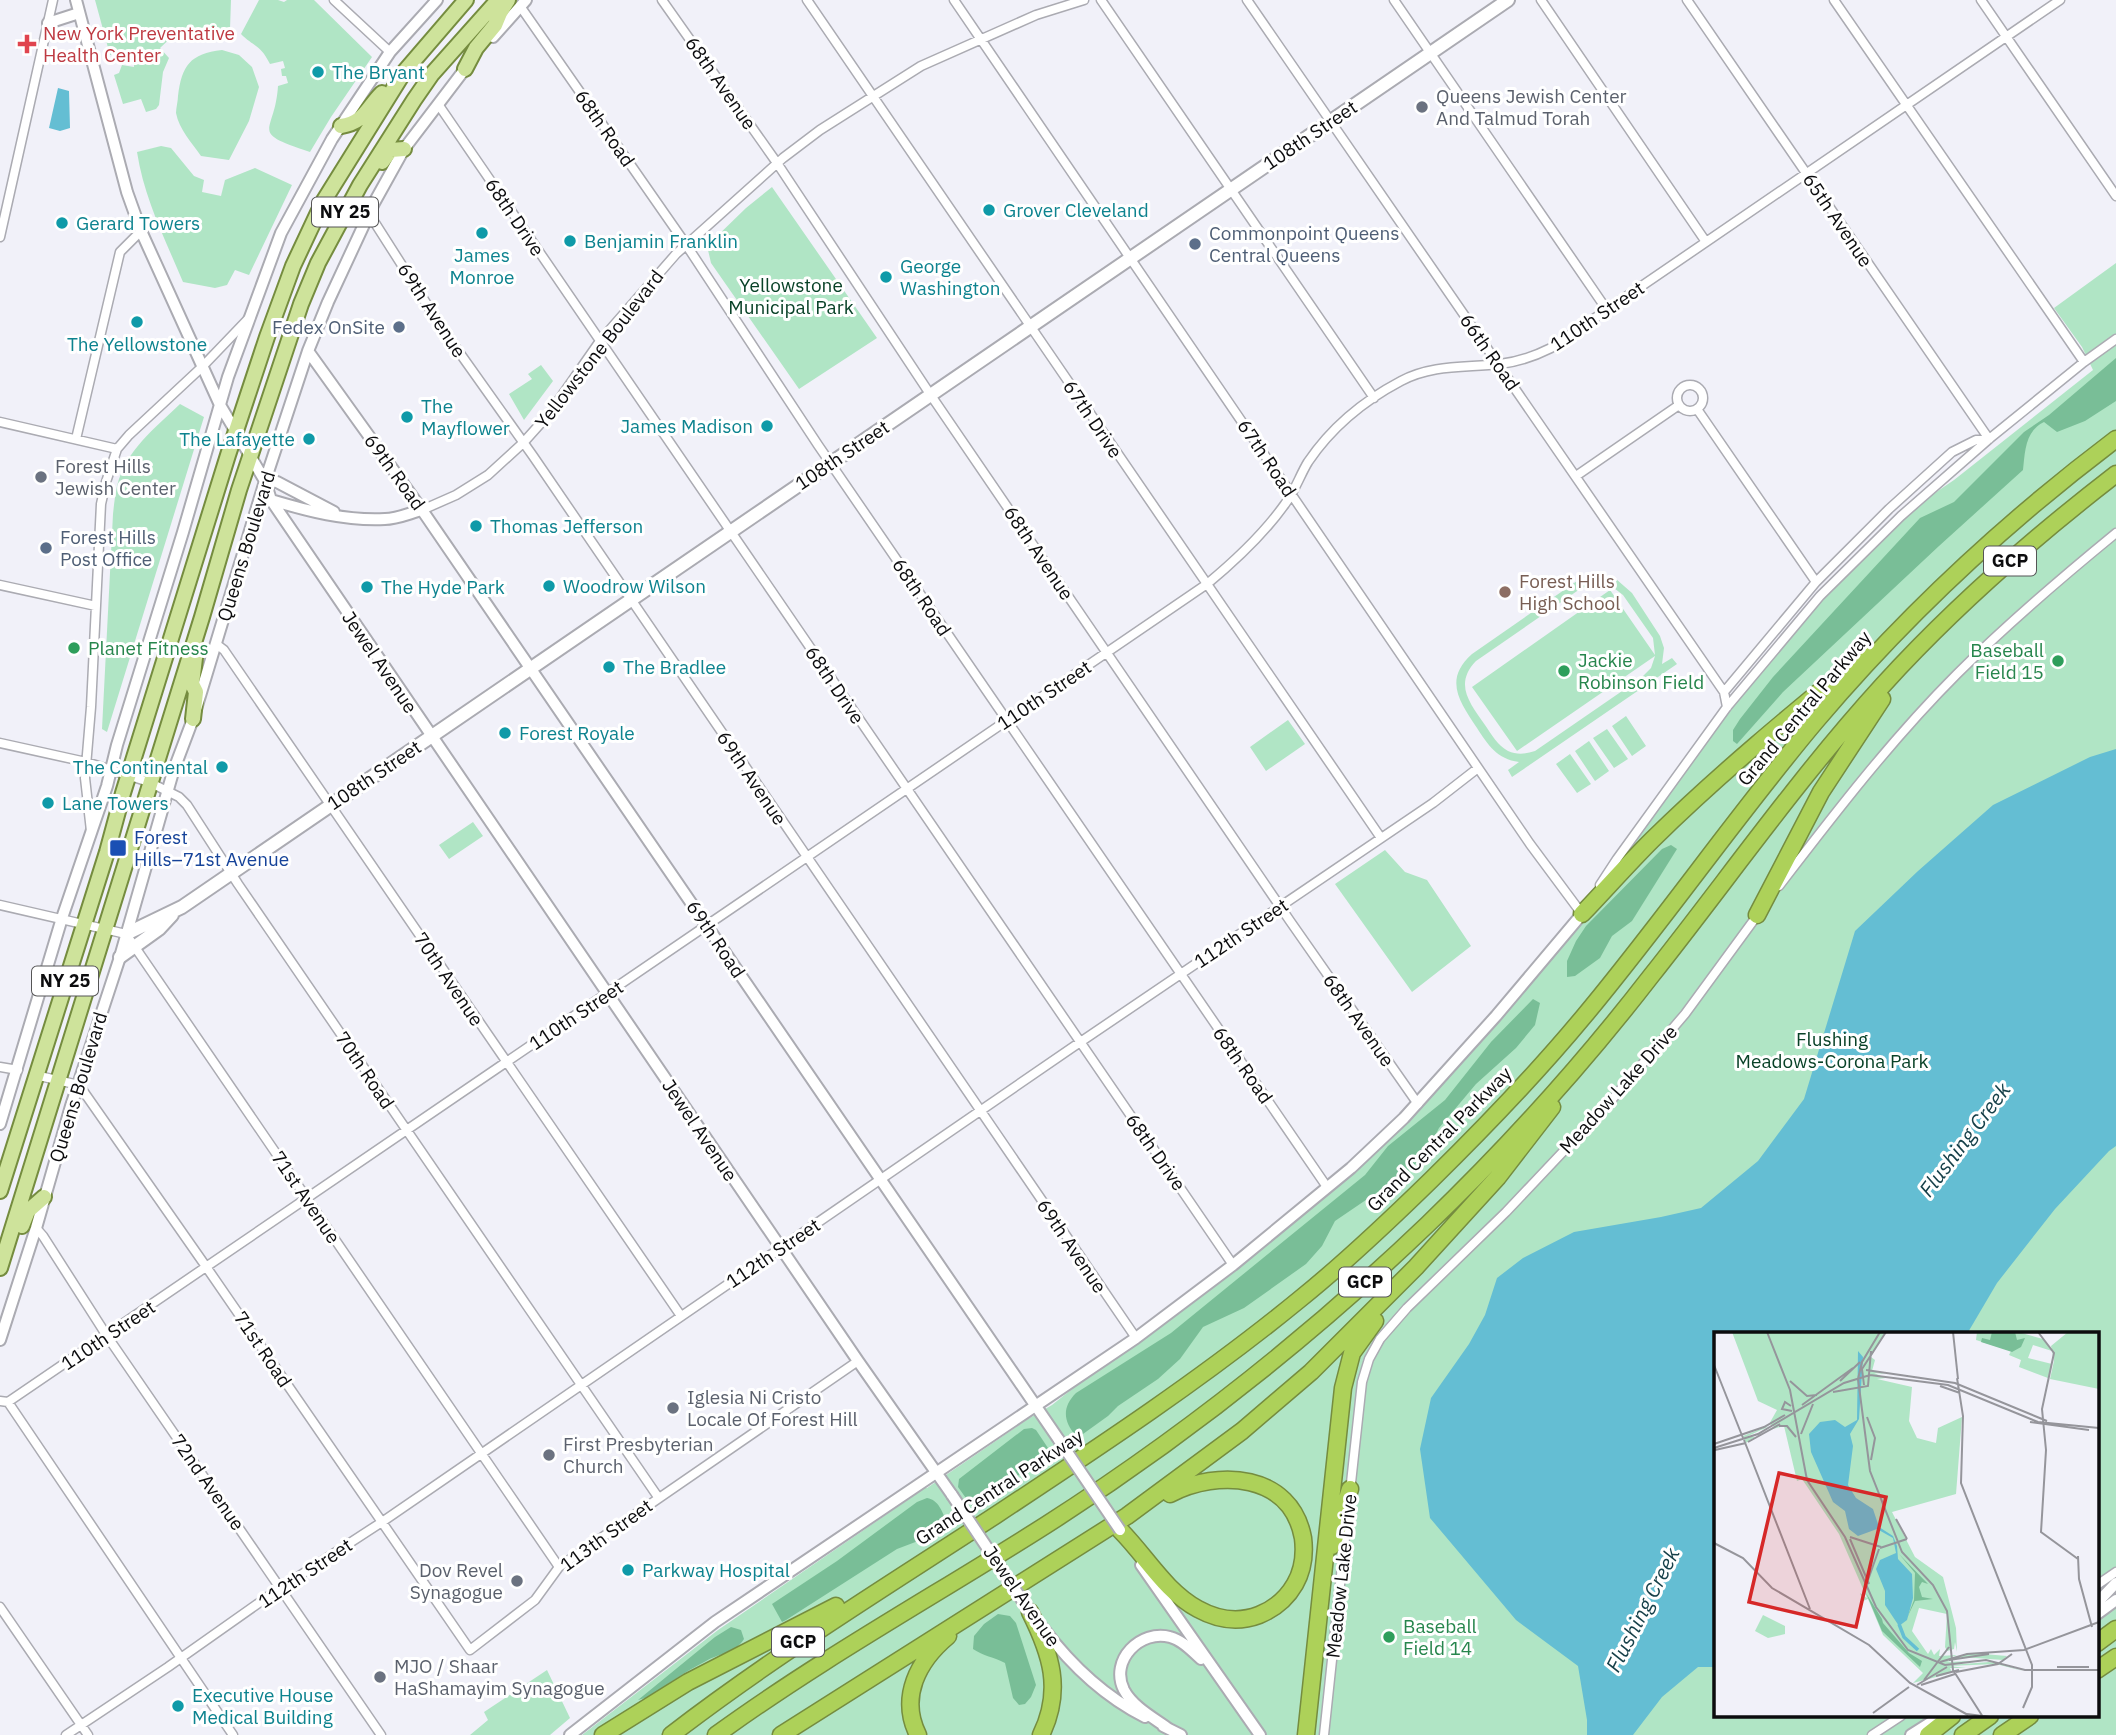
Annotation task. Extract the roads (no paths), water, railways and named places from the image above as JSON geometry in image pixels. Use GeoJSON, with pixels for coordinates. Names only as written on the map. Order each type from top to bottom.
{"type":"FeatureCollection","features":[{"type":"Feature","properties":{"kind":"highway","name":"Grand Central Parkway"},"geometry":{"type":"LineString","coordinates":[[671,1735],[790,1648],[1107,1440],[1259,1332],[1326,1278],[1487,1124],[1562,1042],[1610,985],[1801,739],[1867,664],[1918,610],[2007,527],[2116,439]]}},
{"type":"Feature","properties":{"kind":"highway","name":"GCP"},"geometry":{"type":"LineString","coordinates":[[716,1735],[829,1657],[1087,1498],[1258,1373],[1343,1301],[1444,1208],[1531,1118],[1629,1005],[1819,759],[1911,656],[2024,548],[2116,474]]}},
{"type":"Feature","properties":{"kind":"highway"},"geometry":{"type":"LineString","coordinates":[[1582,914],[1679,815],[1813,696],[1918,610]]}},
{"type":"Feature","properties":{"kind":"highway"},"geometry":{"type":"LineString","coordinates":[[1757,915],[1832,774],[1911,656]]}},
{"type":"Feature","properties":{"kind":"highway"},"geometry":{"type":"LineString","coordinates":[[1124,1523],[1277,1402],[1345,1340],[1416,1267],[1515,1157],[1629,1005]]}},
{"type":"Feature","properties":{"kind":"highway"},"geometry":{"type":"LineString","coordinates":[[1306,1735],[1321,1582],[1348,1364],[1358,1343],[1406,1284],[1416,1267]]}},
{"type":"Feature","properties":{"kind":"highway"},"geometry":{"type":"LineString","coordinates":[[781,1735],[950,1627],[1176,1490],[1198,1483],[1228,1480],[1257,1484],[1275,1493],[1294,1514],[1300,1528],[1303,1558],[1300,1573],[1285,1598],[1268,1611],[1243,1619],[1222,1619],[1196,1608],[1162,1579],[1137,1547],[1124,1523]]}},
{"type":"Feature","properties":{"kind":"highway"},"geometry":{"type":"LineString","coordinates":[[1321,1582],[1350,1489]]}},
{"type":"Feature","properties":{"kind":"highway"},"geometry":{"type":"LineString","coordinates":[[603,1735],[678,1688],[931,1557]]}},
{"type":"Feature","properties":{"kind":"highway"},"geometry":{"type":"LineString","coordinates":[[918,1735],[910,1708],[910,1695],[916,1677],[938,1645],[980,1609]]}},
{"type":"Feature","properties":{"kind":"highway"},"geometry":{"type":"LineString","coordinates":[[1030,1612],[1048,1650],[1052,1669],[1051,1704],[1041,1735]]}},
{"type":"Feature","properties":{"kind":"highway"},"geometry":{"type":"LineString","coordinates":[[2098,1642],[2116,1629]]}},
{"type":"Feature","properties":{"kind":"highway"},"geometry":{"type":"LineString","coordinates":[[2098,1669],[2116,1657]]}},
{"type":"Feature","properties":{"kind":"highway"},"geometry":{"type":"LineString","coordinates":[[1928,1735],[1949,1718]]}},
{"type":"Feature","properties":{"kind":"highway"},"geometry":{"type":"LineString","coordinates":[[1962,1735],[1987,1718]]}},
{"type":"Feature","properties":{"kind":"highway"},"geometry":{"type":"LineString","coordinates":[[2002,1735],[2030,1718]]}},
{"type":"Feature","properties":{"kind":"highway"},"geometry":{"type":"LineString","coordinates":[[2012,1735],[2031,1718]]}},
{"type":"Feature","properties":{"kind":"main road","name":"NY 25"},"geometry":{"type":"LineString","coordinates":[[0,1191],[236,433],[293,266],[324,202],[404,72],[466,0]]}},
{"type":"Feature","properties":{"kind":"main road","name":"Queens Boulevard"},"geometry":{"type":"LineString","coordinates":[[0,1268],[239,490],[301,304],[318,263],[362,182],[432,75],[498,0]]}},
{"type":"Feature","properties":{"kind":"main road","name":"108th Street"},"geometry":{"type":"LineString","coordinates":[[126,934],[177,910],[1508,0]]}},
{"type":"Feature","properties":{"kind":"main road"},"geometry":{"type":"LineString","coordinates":[[465,69],[476,48],[495,25],[500,13],[518,2]]}},
{"type":"Feature","properties":{"kind":"main road"},"geometry":{"type":"LineString","coordinates":[[341,126],[360,120],[380,94],[395,86]]}},
{"type":"Feature","properties":{"kind":"main road"},"geometry":{"type":"LineString","coordinates":[[362,182],[375,173],[391,150],[404,149]]}},
{"type":"Feature","properties":{"kind":"main road"},"geometry":{"type":"LineString","coordinates":[[193,719],[196,692],[192,684],[198,627]]}},
{"type":"Feature","properties":{"kind":"main road","name":"108th Street"},"geometry":{"type":"LineString","coordinates":[[120,957],[159,929],[177,910]]}},
{"type":"Feature","properties":{"kind":"main road"},"geometry":{"type":"LineString","coordinates":[[0,1279],[11,1257],[27,1211],[44,1197]]}},
{"type":"Feature","properties":{"kind":"street"},"geometry":{"type":"LineString","coordinates":[[0,237],[53,0]]}},
{"type":"Feature","properties":{"kind":"street"},"geometry":{"type":"LineString","coordinates":[[76,0],[127,192],[141,231],[220,405],[251,457]]}},
{"type":"Feature","properties":{"kind":"street"},"geometry":{"type":"LineString","coordinates":[[334,0],[390,52]]}},
{"type":"Feature","properties":{"kind":"street"},"geometry":{"type":"LineString","coordinates":[[0,1124],[62,918],[107,786],[220,405],[281,233],[312,173],[390,52],[437,0]]}},
{"type":"Feature","properties":{"kind":"street","name":"68th Avenue"},"geometry":{"type":"LineString","coordinates":[[662,0],[777,163],[930,394],[1418,1104]]}},
{"type":"Feature","properties":{"kind":"street","name":"67th Drive"},"geometry":{"type":"LineString","coordinates":[[807,0],[1381,838]]}},
{"type":"Feature","properties":{"kind":"street","name":"67th Road"},"geometry":{"type":"LineString","coordinates":[[954,0],[1478,768],[1582,914]]}},
{"type":"Feature","properties":{"kind":"street","name":"Yellowstone Boulevard"},"geometry":{"type":"LineString","coordinates":[[271,500],[316,513],[346,518],[387,519],[422,510],[456,495],[488,475],[523,443],[549,414],[600,341],[685,243],[777,163],[820,130],[921,66],[1036,15],[1084,0]]}},
{"type":"Feature","properties":{"kind":"street"},"geometry":{"type":"LineString","coordinates":[[1101,0],[1374,398]]}},
{"type":"Feature","properties":{"kind":"street","name":"66th Road"},"geometry":{"type":"LineString","coordinates":[[1247,0],[1724,692],[1727,707]]}},
{"type":"Feature","properties":{"kind":"street"},"geometry":{"type":"LineString","coordinates":[[1394,0],[1607,310]]}},
{"type":"Feature","properties":{"kind":"street"},"geometry":{"type":"LineString","coordinates":[[1541,0],[1706,243]]}},
{"type":"Feature","properties":{"kind":"street","name":"65th Avenue"},"geometry":{"type":"LineString","coordinates":[[1687,0],[1989,439]]}},
{"type":"Feature","properties":{"kind":"street"},"geometry":{"type":"LineString","coordinates":[[1834,0],[2084,362]]}},
{"type":"Feature","properties":{"kind":"street"},"geometry":{"type":"LineString","coordinates":[[1981,0],[2116,196]]}},
{"type":"Feature","properties":{"kind":"street","name":"110th Street"},"geometry":{"type":"LineString","coordinates":[[4,1402],[107,1336],[1207,584],[1264,531],[1287,502],[1310,460],[1332,432],[1374,398],[1399,382],[1433,369],[1499,365],[1526,359],[1551,348],[2060,0]]}},
{"type":"Feature","properties":{"kind":"street","name":"68th Road"},"geometry":{"type":"LineString","coordinates":[[518,2],[685,243],[830,463],[1327,1187]]}},
{"type":"Feature","properties":{"kind":"street"},"geometry":{"type":"LineString","coordinates":[[48,23],[79,13]]}},
{"type":"Feature","properties":{"kind":"street","name":"Queens Boulevard"},"geometry":{"type":"LineString","coordinates":[[0,1339],[120,957],[168,791],[308,351],[374,203],[404,149],[465,69]]}},
{"type":"Feature","properties":{"kind":"street","name":"68th Drive"},"geometry":{"type":"LineString","coordinates":[[439,104],[1233,1265]]}},
{"type":"Feature","properties":{"kind":"street","name":"69th Avenue"},"geometry":{"type":"LineString","coordinates":[[368,218],[375,223],[442,328],[1136,1338]]}},
{"type":"Feature","properties":{"kind":"street"},"geometry":{"type":"LineString","coordinates":[[76,439],[120,252],[141,231]]}},
{"type":"Feature","properties":{"kind":"street"},"geometry":{"type":"LineString","coordinates":[[91,831],[86,798],[86,762],[103,493],[117,449],[249,318]]}},
{"type":"Feature","properties":{"kind":"street","name":"Grand Central Parkway"},"geometry":{"type":"LineString","coordinates":[[570,1735],[715,1622],[1136,1338],[1233,1265],[1372,1149],[1418,1104],[1582,914],[1617,859],[1727,707],[1820,596],[1901,516],[1989,439],[2116,339]]}},
{"type":"Feature","properties":{"kind":"street","name":"69th Road"},"geometry":{"type":"LineString","coordinates":[[308,351],[422,510],[1059,1440],[1124,1523]]}},
{"type":"Feature","properties":{"kind":"street"},"geometry":{"type":"LineString","coordinates":[[1693,385],[1703,394],[1702,403],[1697,410],[1685,410],[1679,405],[1677,396],[1681,388],[1693,385]]}},
{"type":"Feature","properties":{"kind":"street"},"geometry":{"type":"LineString","coordinates":[[1576,476],[1679,405]]}},
{"type":"Feature","properties":{"kind":"street"},"geometry":{"type":"LineString","coordinates":[[1697,410],[1816,582]]}},
{"type":"Feature","properties":{"kind":"street"},"geometry":{"type":"LineString","coordinates":[[0,422],[117,449]]}},
{"type":"Feature","properties":{"kind":"street","name":"Grand Central Parkway"},"geometry":{"type":"LineString","coordinates":[[1724,692],[1816,582],[1889,509],[1952,452],[1976,440],[1989,439]]}},
{"type":"Feature","properties":{"kind":"street","name":"Jewel Avenue"},"geometry":{"type":"LineString","coordinates":[[251,457],[265,481],[271,500],[430,737],[1030,1612],[1066,1658],[1091,1682],[1125,1706],[1181,1735]]}},
{"type":"Feature","properties":{"kind":"street"},"geometry":{"type":"LineString","coordinates":[[265,481],[277,482],[346,518]]}},
{"type":"Feature","properties":{"kind":"street","name":"Meadow Lake Drive"},"geometry":{"type":"LineString","coordinates":[[1324,1735],[1362,1382],[1369,1359],[1380,1339],[1407,1308],[1501,1217],[1609,1103],[1685,1014],[1757,915],[1848,797],[1888,750],[1956,676],[2051,588],[2116,533]]}},
{"type":"Feature","properties":{"kind":"street"},"geometry":{"type":"LineString","coordinates":[[0,585],[96,606]]}},
{"type":"Feature","properties":{"kind":"street","name":"70th Avenue"},"geometry":{"type":"LineString","coordinates":[[216,644],[224,650],[681,1316]]}},
{"type":"Feature","properties":{"kind":"street","name":"70th Road"},"geometry":{"type":"LineString","coordinates":[[0,743],[86,762],[129,775],[184,800],[231,873],[658,1497]]}},
{"type":"Feature","properties":{"kind":"street","name":"112th Street"},"geometry":{"type":"LineString","coordinates":[[66,1735],[1433,803],[1478,768]]}},
{"type":"Feature","properties":{"kind":"street"},"geometry":{"type":"LineString","coordinates":[[0,905],[126,934]]}},
{"type":"Feature","properties":{"kind":"street","name":"71st Avenue"},"geometry":{"type":"LineString","coordinates":[[126,934],[558,1567]]}},
{"type":"Feature","properties":{"kind":"street"},"geometry":{"type":"LineString","coordinates":[[0,1067],[18,1070]]}},
{"type":"Feature","properties":{"kind":"street"},"geometry":{"type":"LineString","coordinates":[[35,1075],[79,1085]]}},
{"type":"Feature","properties":{"kind":"street","name":"71st Road"},"geometry":{"type":"LineString","coordinates":[[79,1085],[470,1650]]}},
{"type":"Feature","properties":{"kind":"street","name":"72nd Avenue"},"geometry":{"type":"LineString","coordinates":[[36,1228],[381,1735]]}},
{"type":"Feature","properties":{"kind":"street","name":"113th Street"},"geometry":{"type":"LineString","coordinates":[[470,1650],[535,1600],[558,1567],[858,1361]]}},
{"type":"Feature","properties":{"kind":"street"},"geometry":{"type":"LineString","coordinates":[[4,1402],[233,1735]]}},
{"type":"Feature","properties":{"kind":"street"},"geometry":{"type":"LineString","coordinates":[[1124,1523],[1133,1552],[1260,1735]]}},
{"type":"Feature","properties":{"kind":"street"},"geometry":{"type":"LineString","coordinates":[[2098,1584],[2116,1572]]}},
{"type":"Feature","properties":{"kind":"street"},"geometry":{"type":"LineString","coordinates":[[2098,1602],[2116,1583]]}},
{"type":"Feature","properties":{"kind":"street"},"geometry":{"type":"LineString","coordinates":[[2098,1613],[2116,1600]]}},
{"type":"Feature","properties":{"kind":"street"},"geometry":{"type":"LineString","coordinates":[[0,1607],[88,1735]]}},
{"type":"Feature","properties":{"kind":"street"},"geometry":{"type":"LineString","coordinates":[[1169,1729],[1133,1701],[1123,1687],[1122,1666],[1130,1649],[1152,1636],[1172,1637],[1216,1673]]}},
{"type":"Feature","properties":{"kind":"street"},"geometry":{"type":"LineString","coordinates":[[1872,1735],[1898,1718]]}},
{"type":"Feature","properties":{"kind":"street"},"geometry":{"type":"LineString","coordinates":[[1912,1735],[1938,1718]]}},
{"type":"Feature","properties":{"kind":"water"},"geometry":{"type":"Polygon","coordinates":[[[58,88],[69,91],[70,128],[60,131],[49,128],[58,88]]]}},
{"type":"Feature","properties":{"kind":"water","name":"Flushing Creek"},"geometry":{"type":"Polygon","coordinates":[[[2116,749],[2116,1146],[2055,1209],[1997,1283],[1968,1332],[1714,1332],[1714,1667],[1698,1667],[1662,1697],[1633,1735],[1587,1735],[1578,1666],[1516,1620],[1430,1518],[1420,1449],[1431,1398],[1469,1344],[1485,1315],[1497,1278],[1523,1258],[1574,1232],[1701,1208],[1758,1161],[1804,1099],[1855,931],[1993,805],[2090,757],[2116,749]]]}},
{"type":"Feature","properties":{"kind":"place","name":"New York Preventative Health Center"},"geometry":{"type":"Point","coordinates":[27,44]}},
{"type":"Feature","properties":{"kind":"place","name":"The Bryant"},"geometry":{"type":"Point","coordinates":[318,72]}},
{"type":"Feature","properties":{"kind":"place","name":"Queens Jewish Center And Talmud Torah"},"geometry":{"type":"Point","coordinates":[1422,107]}},
{"type":"Feature","properties":{"kind":"place","name":"Grover Cleveland"},"geometry":{"type":"Point","coordinates":[989,210]}},
{"type":"Feature","properties":{"kind":"place","name":"Gerard Towers"},"geometry":{"type":"Point","coordinates":[62,223]}},
{"type":"Feature","properties":{"kind":"place","name":"James Monroe"},"geometry":{"type":"Point","coordinates":[482,233]}},
{"type":"Feature","properties":{"kind":"place","name":"Benjamin Franklin"},"geometry":{"type":"Point","coordinates":[570,241]}},
{"type":"Feature","properties":{"kind":"place","name":"Commonpoint Queens Central Queens"},"geometry":{"type":"Point","coordinates":[1195,244]}},
{"type":"Feature","properties":{"kind":"place","name":"George Washington"},"geometry":{"type":"Point","coordinates":[886,277]}},
{"type":"Feature","properties":{"kind":"place","name":"The Yellowstone"},"geometry":{"type":"Point","coordinates":[137,322]}},
{"type":"Feature","properties":{"kind":"place","name":"Fedex OnSite"},"geometry":{"type":"Point","coordinates":[399,327]}},
{"type":"Feature","properties":{"kind":"place","name":"The Mayflower"},"geometry":{"type":"Point","coordinates":[407,417]}},
{"type":"Feature","properties":{"kind":"place","name":"James Madison"},"geometry":{"type":"Point","coordinates":[767,426]}},
{"type":"Feature","properties":{"kind":"place","name":"The Lafayette"},"geometry":{"type":"Point","coordinates":[309,439]}},
{"type":"Feature","properties":{"kind":"place","name":"Forest Hills Jewish Center"},"geometry":{"type":"Point","coordinates":[41,477]}},
{"type":"Feature","properties":{"kind":"place","name":"Thomas Jefferson"},"geometry":{"type":"Point","coordinates":[476,526]}},
{"type":"Feature","properties":{"kind":"place","name":"Forest Hills Post Office"},"geometry":{"type":"Point","coordinates":[46,548]}},
{"type":"Feature","properties":{"kind":"place","name":"Woodrow Wilson"},"geometry":{"type":"Point","coordinates":[549,586]}},
{"type":"Feature","properties":{"kind":"place","name":"The Hyde Park"},"geometry":{"type":"Point","coordinates":[367,587]}},
{"type":"Feature","properties":{"kind":"place","name":"Forest Hills High School"},"geometry":{"type":"Point","coordinates":[1505,592]}},
{"type":"Feature","properties":{"kind":"place","name":"Planet Fitness"},"geometry":{"type":"Point","coordinates":[74,648]}},
{"type":"Feature","properties":{"kind":"place","name":"Baseball Field 15"},"geometry":{"type":"Point","coordinates":[2058,661]}},
{"type":"Feature","properties":{"kind":"place","name":"The Bradlee"},"geometry":{"type":"Point","coordinates":[609,667]}},
{"type":"Feature","properties":{"kind":"place","name":"Jackie Robinson Field"},"geometry":{"type":"Point","coordinates":[1564,671]}},
{"type":"Feature","properties":{"kind":"place","name":"Forest Royale"},"geometry":{"type":"Point","coordinates":[505,733]}},
{"type":"Feature","properties":{"kind":"place","name":"The Continental"},"geometry":{"type":"Point","coordinates":[222,767]}},
{"type":"Feature","properties":{"kind":"place","name":"Lane Towers"},"geometry":{"type":"Point","coordinates":[48,803]}},
{"type":"Feature","properties":{"kind":"place","name":"Forest Hills–71st Avenue"},"geometry":{"type":"Point","coordinates":[118,848]}},
{"type":"Feature","properties":{"kind":"place","name":"Iglesia Ni Cristo Locale Of Forest Hill"},"geometry":{"type":"Point","coordinates":[673,1408]}},
{"type":"Feature","properties":{"kind":"place","name":"First Presbyterian Church"},"geometry":{"type":"Point","coordinates":[549,1455]}},
{"type":"Feature","properties":{"kind":"place","name":"Parkway Hospital"},"geometry":{"type":"Point","coordinates":[628,1570]}},
{"type":"Feature","properties":{"kind":"place","name":"Dov Revel Synagogue"},"geometry":{"type":"Point","coordinates":[517,1581]}},
{"type":"Feature","properties":{"kind":"place","name":"Baseball Field 14"},"geometry":{"type":"Point","coordinates":[1389,1637]}},
{"type":"Feature","properties":{"kind":"place","name":"MJO / Shaar HaShamayim Synagogue"},"geometry":{"type":"Point","coordinates":[380,1677]}},
{"type":"Feature","properties":{"kind":"place","name":"Executive House Medical Building"},"geometry":{"type":"Point","coordinates":[178,1706]}},
{"type":"Feature","properties":{"kind":"park label","name":"Yellowstone Municipal Park"},"geometry":{"type":"Point","coordinates":[791,296]}},
{"type":"Feature","properties":{"kind":"park label","name":"Flushing Meadows-Corona Park"},"geometry":{"type":"Point","coordinates":[1832,1050]}}]}
